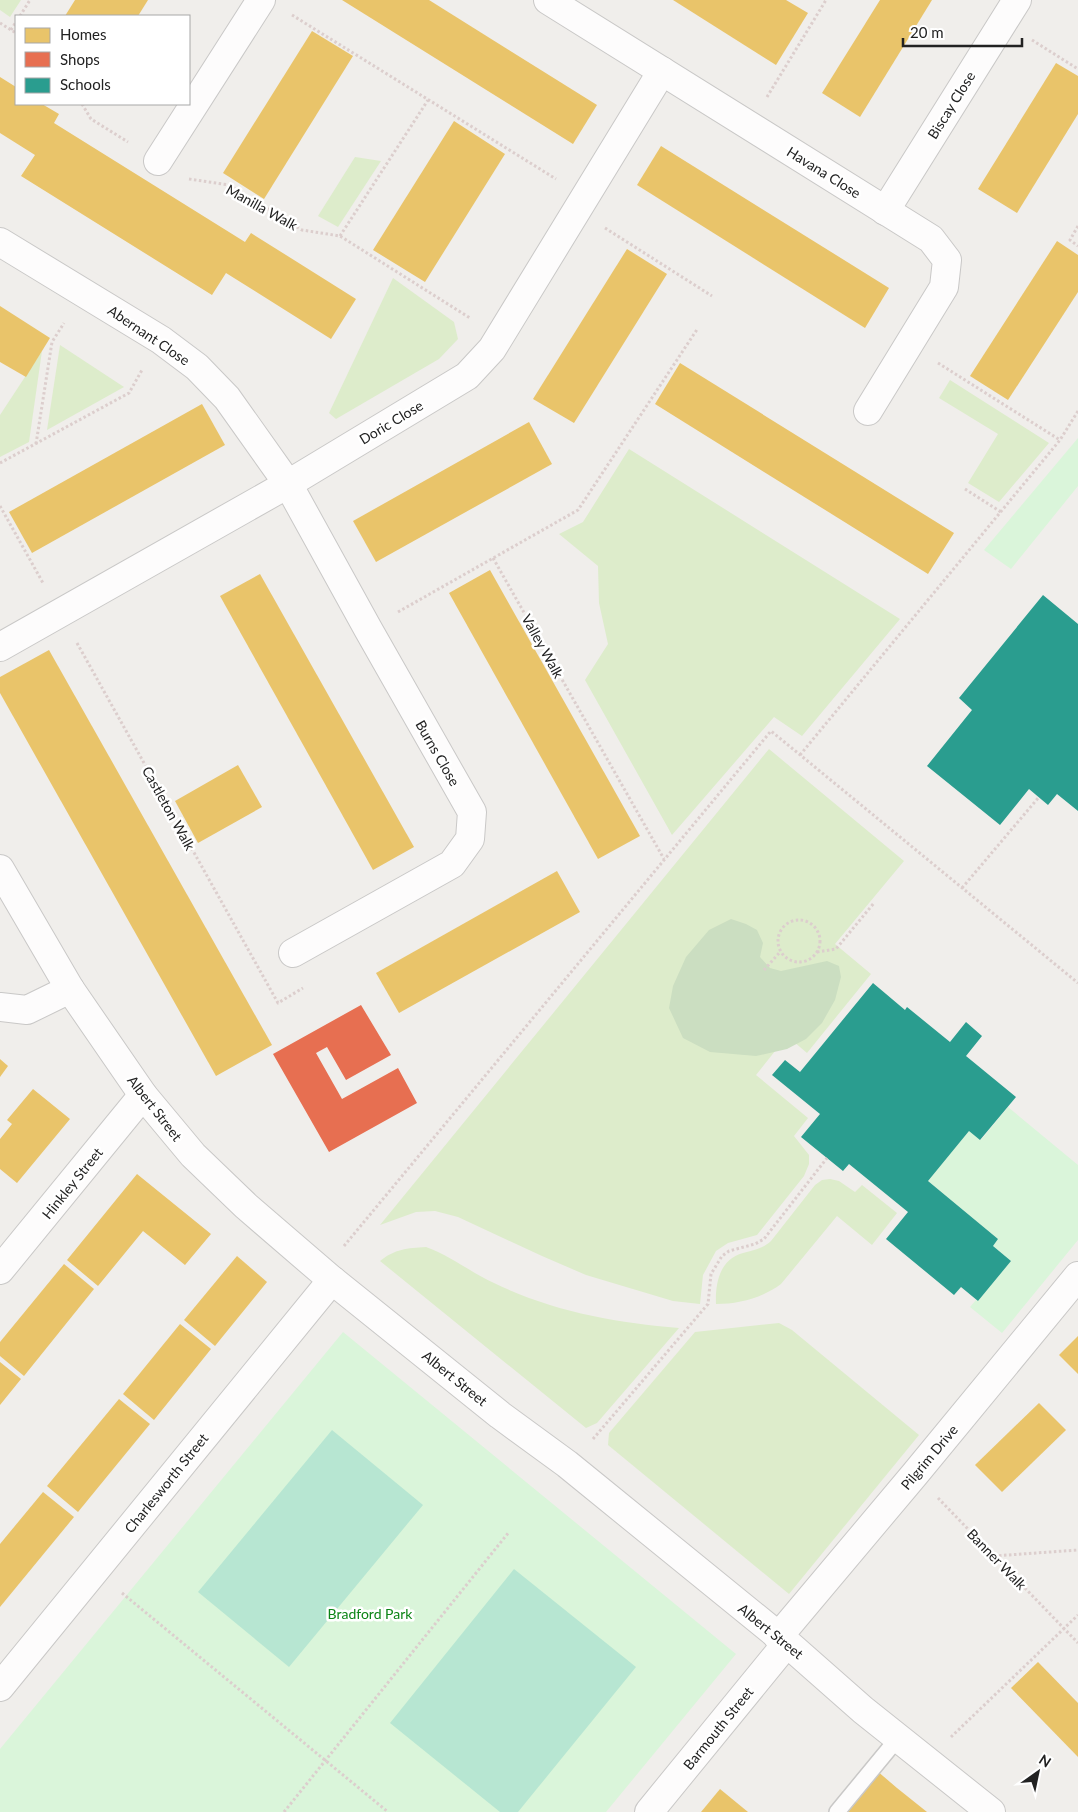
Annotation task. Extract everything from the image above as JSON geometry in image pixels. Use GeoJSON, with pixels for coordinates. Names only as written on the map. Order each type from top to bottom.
{"type":"FeatureCollection","features":[{"type":"Feature","properties":{"kind":"street","name":"Havana Close"},"geometry":{"type":"LineString","coordinates":[[548,0],[931,239],[947,260],[944,288],[868,411]]}},
{"type":"Feature","properties":{"kind":"street"},"geometry":{"type":"LineString","coordinates":[[158,161],[273,5]]}},
{"type":"Feature","properties":{"kind":"street","name":"Biscay Close"},"geometry":{"type":"LineString","coordinates":[[886,211],[1010,11]]}},
{"type":"Feature","properties":{"kind":"street","name":"Doric Close"},"geometry":{"type":"LineString","coordinates":[[0,647],[288,484],[467,376],[492,349],[662,71]]}},
{"type":"Feature","properties":{"kind":"street","name":"Abernant Close"},"geometry":{"type":"LineString","coordinates":[[0,242],[161,340],[197,367],[227,398],[288,484]]}},
{"type":"Feature","properties":{"kind":"street","name":"Burns Close"},"geometry":{"type":"LineString","coordinates":[[288,484],[472,812],[470,838],[452,864],[293,953]]}},
{"type":"Feature","properties":{"kind":"street","name":"Albert Street"},"geometry":{"type":"LineString","coordinates":[[0,870],[70,989],[143,1095],[193,1155],[246,1206],[327,1276],[500,1415],[567,1464],[990,1812]]}},
{"type":"Feature","properties":{"kind":"street"},"geometry":{"type":"LineString","coordinates":[[0,1007],[27,1010],[70,989]]}},
{"type":"Feature","properties":{"kind":"street","name":"Hinkley Street"},"geometry":{"type":"LineString","coordinates":[[0,1270],[143,1095]]}},
{"type":"Feature","properties":{"kind":"street","name":"Charlesworth Street"},"geometry":{"type":"LineString","coordinates":[[2,1681],[94,1571],[327,1276]]}},
{"type":"Feature","properties":{"kind":"street","name":"Pilgrim Drive"},"geometry":{"type":"LineString","coordinates":[[782,1640],[1078,1276]]}},
{"type":"Feature","properties":{"kind":"street","name":"Barmouth Street"},"geometry":{"type":"LineString","coordinates":[[649,1812],[782,1640]]}},
{"type":"Feature","properties":{"kind":"lane"},"geometry":{"type":"LineString","coordinates":[[837,1812],[898,1738]]}},
{"type":"Feature","properties":{"kind":"path"},"geometry":{"type":"LineString","coordinates":[[21,15],[30,0]]}},
{"type":"Feature","properties":{"kind":"path"},"geometry":{"type":"LineString","coordinates":[[749,126],[826,0]]}},
{"type":"Feature","properties":{"kind":"path"},"geometry":{"type":"LineString","coordinates":[[273,5],[428,100],[712,296]]}},
{"type":"Feature","properties":{"kind":"path"},"geometry":{"type":"LineString","coordinates":[[1010,11],[1078,69]]}},
{"type":"Feature","properties":{"kind":"path"},"geometry":{"type":"LineString","coordinates":[[0,23],[15,32]]}},
{"type":"Feature","properties":{"kind":"path"},"geometry":{"type":"LineString","coordinates":[[11,30],[15,24]]}},
{"type":"Feature","properties":{"kind":"path"},"geometry":{"type":"LineString","coordinates":[[340,236],[428,100]]}},
{"type":"Feature","properties":{"kind":"path","name":"Manilla Walk"},"geometry":{"type":"LineString","coordinates":[[83,105],[91,119],[185,178],[229,185],[302,230],[340,236],[499,337]]}},
{"type":"Feature","properties":{"kind":"path"},"geometry":{"type":"LineString","coordinates":[[1078,226],[1070,240],[1078,246]]}},
{"type":"Feature","properties":{"kind":"path"},"geometry":{"type":"LineString","coordinates":[[36,444],[52,342],[84,293]]}},
{"type":"Feature","properties":{"kind":"path"},"geometry":{"type":"LineString","coordinates":[[368,629],[578,510],[698,328]]}},
{"type":"Feature","properties":{"kind":"path"},"geometry":{"type":"LineString","coordinates":[[0,463],[129,392],[161,340]]}},
{"type":"Feature","properties":{"kind":"path"},"geometry":{"type":"LineString","coordinates":[[909,346],[1060,440]]}},
{"type":"Feature","properties":{"kind":"path"},"geometry":{"type":"LineString","coordinates":[[800,755],[1060,440],[1078,411]]}},
{"type":"Feature","properties":{"kind":"path"},"geometry":{"type":"LineString","coordinates":[[964,489],[1001,512]]}},
{"type":"Feature","properties":{"kind":"path","name":"Castleton Walk"},"geometry":{"type":"LineString","coordinates":[[0,506],[278,1003]]}},
{"type":"Feature","properties":{"kind":"path","name":"Valley Walk"},"geometry":{"type":"LineString","coordinates":[[493,558],[664,860]]}},
{"type":"Feature","properties":{"kind":"path"},"geometry":{"type":"LineString","coordinates":[[327,1276],[771,731],[1078,983]]}},
{"type":"Feature","properties":{"kind":"path"},"geometry":{"type":"LineString","coordinates":[[962,888],[1039,797]]}},
{"type":"Feature","properties":{"kind":"path"},"geometry":{"type":"LineString","coordinates":[[817,952],[836,949],[874,903]]}},
{"type":"Feature","properties":{"kind":"path"},"geometry":{"type":"LineString","coordinates":[[796,920],[809,922],[818,932],[820,939],[817,952],[812,957],[798,963],[791,961],[780,952],[778,945],[780,931],[789,922],[796,920]]}},
{"type":"Feature","properties":{"kind":"path"},"geometry":{"type":"LineString","coordinates":[[764,970],[780,952]]}},
{"type":"Feature","properties":{"kind":"path"},"geometry":{"type":"LineString","coordinates":[[593,1439],[708,1304],[711,1274],[722,1256],[729,1251],[755,1244],[764,1239],[827,1158]]}},
{"type":"Feature","properties":{"kind":"path","name":"Banner Walk"},"geometry":{"type":"LineString","coordinates":[[916,1474],[1078,1643]]}},
{"type":"Feature","properties":{"kind":"path"},"geometry":{"type":"LineString","coordinates":[[284,1812],[509,1532]]}},
{"type":"Feature","properties":{"kind":"path"},"geometry":{"type":"LineString","coordinates":[[994,1556],[1078,1550]]}},
{"type":"Feature","properties":{"kind":"path"},"geometry":{"type":"LineString","coordinates":[[94,1571],[388,1812]]}},
{"type":"Feature","properties":{"kind":"path"},"geometry":{"type":"LineString","coordinates":[[927,1760],[1078,1615]]}},
{"type":"Feature","properties":{"kind":"green space"},"geometry":{"type":"Polygon","coordinates":[[[0,0],[21,0],[10,17],[0,10],[0,0]]]}},
{"type":"Feature","properties":{"kind":"green space"},"geometry":{"type":"Polygon","coordinates":[[[355,157],[381,161],[338,227],[318,216],[355,157]]]}},
{"type":"Feature","properties":{"kind":"green space"},"geometry":{"type":"Polygon","coordinates":[[[393,278],[454,322],[458,339],[439,359],[336,419],[329,413],[393,278]]]}},
{"type":"Feature","properties":{"kind":"green space"},"geometry":{"type":"Polygon","coordinates":[[[60,345],[124,387],[47,430],[60,345]]]}},
{"type":"Feature","properties":{"kind":"green space"},"geometry":{"type":"Polygon","coordinates":[[[42,351],[29,442],[0,457],[0,415],[42,351]]]}},
{"type":"Feature","properties":{"kind":"green space"},"geometry":{"type":"Polygon","coordinates":[[[950,380],[1049,443],[999,502],[968,483],[998,434],[939,398],[950,380]]]}},
{"type":"Feature","properties":{"kind":"green space"},"geometry":{"type":"Polygon","coordinates":[[[1078,438],[1078,486],[1011,569],[984,550],[1078,438]]]}},
{"type":"Feature","properties":{"kind":"green space"},"geometry":{"type":"Polygon","coordinates":[[[629,449],[900,619],[802,736],[774,717],[672,835],[585,680],[608,644],[599,603],[598,566],[559,534],[583,522],[629,449]]]}},
{"type":"Feature","properties":{"kind":"green space"},"geometry":{"type":"Polygon","coordinates":[[[769,749],[904,861],[835,944],[871,974],[807,1053],[787,1036],[756,1075],[808,1118],[794,1136],[809,1155],[809,1164],[804,1176],[757,1235],[728,1243],[716,1251],[703,1275],[700,1304],[673,1301],[586,1275],[458,1217],[435,1211],[416,1212],[380,1225],[769,749]]]}},
{"type":"Feature","properties":{"kind":"green space"},"geometry":{"type":"Polygon","coordinates":[[[731,919],[757,930],[763,943],[760,957],[770,968],[781,971],[827,961],[839,966],[841,977],[835,1000],[822,1023],[806,1039],[787,1049],[756,1056],[710,1052],[683,1038],[669,1008],[673,986],[686,957],[709,930],[731,919]]]}},
{"type":"Feature","properties":{"kind":"green space"},"geometry":{"type":"Polygon","coordinates":[[[1008,1107],[1078,1165],[1078,1240],[1002,1333],[970,1307],[976,1300],[978,1301],[1011,1261],[993,1246],[998,1239],[928,1181],[969,1131],[981,1140],[1008,1107]]]}},
{"type":"Feature","properties":{"kind":"green space"},"geometry":{"type":"Polygon","coordinates":[[[822,1180],[839,1181],[855,1192],[862,1185],[897,1213],[872,1245],[837,1216],[781,1284],[766,1293],[750,1299],[716,1304],[718,1280],[724,1266],[735,1256],[768,1244],[815,1185],[822,1180]]]}},
{"type":"Feature","properties":{"kind":"green space"},"geometry":{"type":"Polygon","coordinates":[[[426,1247],[494,1283],[538,1301],[608,1319],[679,1328],[597,1423],[586,1428],[380,1261],[402,1250],[426,1247]]]}},
{"type":"Feature","properties":{"kind":"green space"},"geometry":{"type":"Polygon","coordinates":[[[779,1323],[792,1330],[919,1435],[789,1594],[608,1445],[609,1433],[695,1332],[779,1323]]]}},
{"type":"Feature","properties":{"kind":"green space","name":"Bradford Park"},"geometry":{"type":"Polygon","coordinates":[[[343,1332],[736,1654],[606,1812],[0,1812],[0,1749],[343,1332]]]}},
{"type":"Feature","properties":{"kind":"green space"},"geometry":{"type":"Polygon","coordinates":[[[332,1430],[423,1505],[289,1667],[198,1592],[332,1430]]]}},
{"type":"Feature","properties":{"kind":"green space"},"geometry":{"type":"Polygon","coordinates":[[[514,1569],[636,1667],[518,1812],[500,1812],[390,1723],[514,1569]]]}},
{"type":"Feature","properties":{"kind":"building: Homes"},"geometry":{"type":"Polygon","coordinates":[[[75,0],[148,0],[139,15],[66,15],[75,0]]]}},
{"type":"Feature","properties":{"kind":"building: Homes"},"geometry":{"type":"Polygon","coordinates":[[[342,0],[429,0],[597,105],[573,144],[342,0]]]}},
{"type":"Feature","properties":{"kind":"building: Homes"},"geometry":{"type":"Polygon","coordinates":[[[673,0],[786,0],[808,13],[776,65],[673,0]]]}},
{"type":"Feature","properties":{"kind":"building: Homes"},"geometry":{"type":"Polygon","coordinates":[[[880,0],[932,0],[860,117],[822,93],[880,0]]]}},
{"type":"Feature","properties":{"kind":"building: Homes"},"geometry":{"type":"Polygon","coordinates":[[[312,31],[353,56],[264,199],[223,173],[312,31]]]}},
{"type":"Feature","properties":{"kind":"building: Homes"},"geometry":{"type":"Polygon","coordinates":[[[1056,63],[1078,76],[1078,114],[1017,213],[978,189],[1056,63]]]}},
{"type":"Feature","properties":{"kind":"building: Homes"},"geometry":{"type":"Polygon","coordinates":[[[0,77],[15,86],[15,105],[44,105],[59,114],[54,123],[245,242],[251,233],[356,299],[331,339],[226,273],[212,295],[21,176],[35,155],[0,133],[0,77]]]}},
{"type":"Feature","properties":{"kind":"building: Homes"},"geometry":{"type":"Polygon","coordinates":[[[454,121],[505,154],[425,282],[373,250],[454,121]]]}},
{"type":"Feature","properties":{"kind":"building: Homes"},"geometry":{"type":"Polygon","coordinates":[[[661,146],[889,288],[865,328],[637,185],[661,146]]]}},
{"type":"Feature","properties":{"kind":"building: Homes"},"geometry":{"type":"Polygon","coordinates":[[[1057,241],[1078,255],[1078,292],[1008,400],[970,376],[1057,241]]]}},
{"type":"Feature","properties":{"kind":"building: Homes"},"geometry":{"type":"Polygon","coordinates":[[[627,249],[667,274],[574,423],[533,399],[627,249]]]}},
{"type":"Feature","properties":{"kind":"building: Homes"},"geometry":{"type":"Polygon","coordinates":[[[0,306],[50,338],[26,377],[0,362],[0,306]]]}},
{"type":"Feature","properties":{"kind":"building: Homes"},"geometry":{"type":"Polygon","coordinates":[[[680,363],[954,533],[928,574],[655,404],[680,363]]]}},
{"type":"Feature","properties":{"kind":"building: Homes"},"geometry":{"type":"Polygon","coordinates":[[[202,404],[225,445],[32,553],[9,512],[202,404]]]}},
{"type":"Feature","properties":{"kind":"building: Homes"},"geometry":{"type":"Polygon","coordinates":[[[529,422],[552,464],[376,562],[353,521],[529,422]]]}},
{"type":"Feature","properties":{"kind":"building: Homes"},"geometry":{"type":"Polygon","coordinates":[[[490,570],[640,836],[598,859],[449,593],[490,570]]]}},
{"type":"Feature","properties":{"kind":"building: Homes"},"geometry":{"type":"Polygon","coordinates":[[[260,574],[414,847],[373,870],[220,596],[260,574]]]}},
{"type":"Feature","properties":{"kind":"building: Homes"},"geometry":{"type":"Polygon","coordinates":[[[49,650],[272,1045],[216,1076],[0,693],[0,677],[49,650]]]}},
{"type":"Feature","properties":{"kind":"building: Homes"},"geometry":{"type":"Polygon","coordinates":[[[238,765],[262,807],[198,843],[175,801],[238,765]]]}},
{"type":"Feature","properties":{"kind":"building: Homes"},"geometry":{"type":"Polygon","coordinates":[[[557,871],[580,912],[399,1013],[376,973],[557,871]]]}},
{"type":"Feature","properties":{"kind":"building: Homes"},"geometry":{"type":"Polygon","coordinates":[[[0,1059],[8,1066],[0,1077],[0,1059]]]}},
{"type":"Feature","properties":{"kind":"building: Homes"},"geometry":{"type":"Polygon","coordinates":[[[33,1089],[70,1119],[17,1183],[0,1169],[0,1139],[12,1124],[7,1120],[33,1089]]]}},
{"type":"Feature","properties":{"kind":"building: Homes"},"geometry":{"type":"Polygon","coordinates":[[[137,1174],[211,1234],[185,1265],[143,1231],[98,1286],[67,1260],[137,1174]]]}},
{"type":"Feature","properties":{"kind":"building: Homes"},"geometry":{"type":"Polygon","coordinates":[[[237,1256],[267,1282],[215,1346],[184,1320],[237,1256]]]}},
{"type":"Feature","properties":{"kind":"building: Homes"},"geometry":{"type":"Polygon","coordinates":[[[64,1264],[94,1289],[24,1376],[0,1356],[0,1342],[64,1264]]]}},
{"type":"Feature","properties":{"kind":"building: Homes"},"geometry":{"type":"Polygon","coordinates":[[[180,1324],[211,1349],[154,1420],[123,1394],[180,1324]]]}},
{"type":"Feature","properties":{"kind":"building: Homes"},"geometry":{"type":"Polygon","coordinates":[[[1078,1336],[1078,1374],[1059,1355],[1078,1336]]]}},
{"type":"Feature","properties":{"kind":"building: Homes"},"geometry":{"type":"Polygon","coordinates":[[[0,1362],[21,1379],[0,1405],[0,1362]]]}},
{"type":"Feature","properties":{"kind":"building: Homes"},"geometry":{"type":"Polygon","coordinates":[[[119,1399],[150,1424],[78,1512],[47,1486],[119,1399]]]}},
{"type":"Feature","properties":{"kind":"building: Homes"},"geometry":{"type":"Polygon","coordinates":[[[1039,1403],[1066,1430],[1002,1492],[975,1465],[1039,1403]]]}},
{"type":"Feature","properties":{"kind":"building: Homes"},"geometry":{"type":"Polygon","coordinates":[[[43,1492],[74,1517],[0,1607],[0,1544],[43,1492]]]}},
{"type":"Feature","properties":{"kind":"building: Homes"},"geometry":{"type":"Polygon","coordinates":[[[1038,1662],[1078,1703],[1078,1757],[1011,1688],[1038,1662]]]}},
{"type":"Feature","properties":{"kind":"building: Homes"},"geometry":{"type":"Polygon","coordinates":[[[876,1770],[927,1812],[849,1812],[844,1808],[876,1770]]]}},
{"type":"Feature","properties":{"kind":"building: Homes"},"geometry":{"type":"Polygon","coordinates":[[[720,1789],[748,1812],[701,1812],[720,1789]]]}},
{"type":"Feature","properties":{"kind":"building: Shops"},"geometry":{"type":"Polygon","coordinates":[[[361,1005],[391,1055],[346,1080],[327,1047],[316,1053],[342,1099],[398,1068],[417,1103],[329,1152],[273,1054],[361,1005]]]}},
{"type":"Feature","properties":{"kind":"building: Schools"},"geometry":{"type":"Polygon","coordinates":[[[1043,595],[1078,624],[1078,811],[1057,794],[1048,805],[1029,789],[1000,825],[927,766],[972,710],[959,698],[1043,595]]]}},
{"type":"Feature","properties":{"kind":"building: Schools"},"geometry":{"type":"Polygon","coordinates":[[[873,983],[905,1010],[907,1007],[950,1042],[966,1022],[982,1036],[966,1056],[1016,1097],[980,1140],[969,1131],[928,1181],[998,1239],[993,1246],[1011,1261],[978,1301],[961,1287],[954,1295],[886,1239],[908,1212],[849,1164],[843,1171],[801,1137],[820,1114],[772,1075],[785,1060],[800,1072],[873,983]]]}}]}
